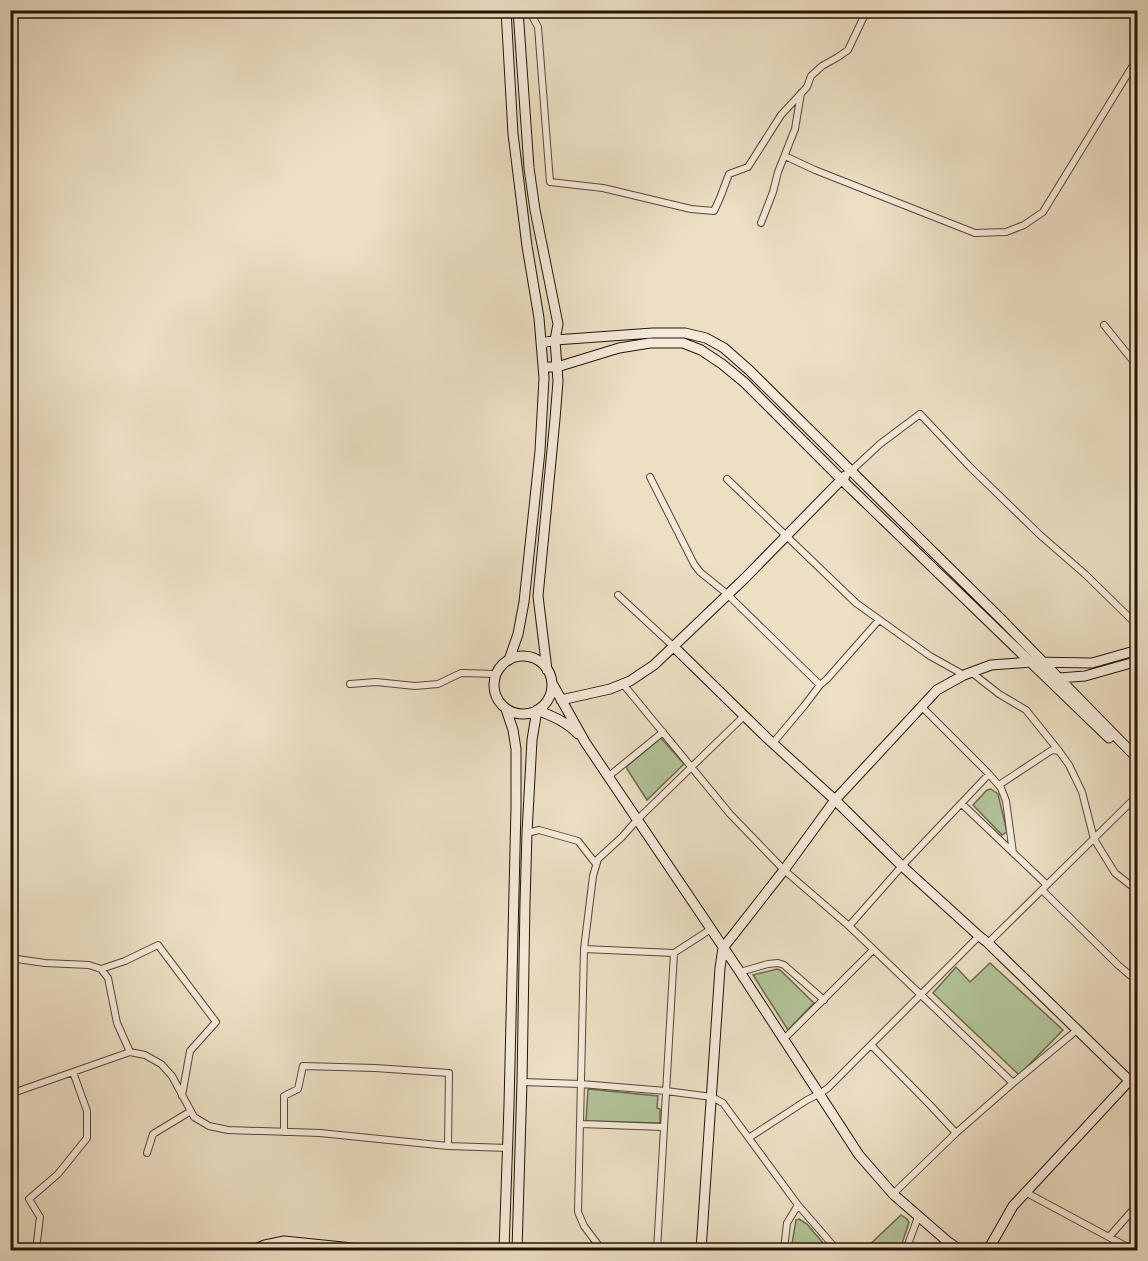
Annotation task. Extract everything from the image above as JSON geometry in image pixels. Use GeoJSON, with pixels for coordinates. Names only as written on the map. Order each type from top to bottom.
{"type":"FeatureCollection","features":[{"type":"Feature","properties":{"kind":"main road"},"geometry":{"type":"LineString","coordinates":[[506,10],[513,134],[527,246],[539,318],[543,368],[540,451],[524,602],[518,634],[509,660]]}},
{"type":"Feature","properties":{"kind":"main road"},"geometry":{"type":"LineString","coordinates":[[518,10],[529,168],[558,324],[555,340],[558,381],[538,596],[547,670],[585,742],[740,972],[859,1155],[893,1194],[960,1251]]}},
{"type":"Feature","properties":{"kind":"main road"},"geometry":{"type":"LineString","coordinates":[[542,343],[555,340],[653,333],[685,333],[706,338],[724,348],[749,370],[1044,663],[1137,759]]}},
{"type":"Feature","properties":{"kind":"main road"},"geometry":{"type":"LineString","coordinates":[[543,368],[557,367],[619,348],[650,343],[683,343],[701,350],[722,364],[745,383],[1137,767]]}},
{"type":"Feature","properties":{"kind":"main road"},"geometry":{"type":"LineString","coordinates":[[561,700],[623,684],[654,665],[728,595],[851,471]]}},
{"type":"Feature","properties":{"kind":"main road"},"geometry":{"type":"LineString","coordinates":[[674,646],[902,866],[988,943],[1137,1089]]}},
{"type":"Feature","properties":{"kind":"main road"},"geometry":{"type":"LineString","coordinates":[[701,1251],[723,948],[835,800],[937,690],[990,665],[1031,662],[1092,663],[1137,651]]}},
{"type":"Feature","properties":{"kind":"main road"},"geometry":{"type":"LineString","coordinates":[[547,670],[537,660],[518,656],[501,666],[496,674],[495,693],[499,702],[506,709],[524,714],[541,708],[551,692],[552,683]]}},
{"type":"Feature","properties":{"kind":"main road"},"geometry":{"type":"LineString","coordinates":[[1044,674],[1059,678],[1085,676],[1137,661]]}},
{"type":"Feature","properties":{"kind":"main road"},"geometry":{"type":"LineString","coordinates":[[504,1251],[516,748],[506,709]]}},
{"type":"Feature","properties":{"kind":"main road"},"geometry":{"type":"LineString","coordinates":[[537,710],[572,728],[585,742]]}},
{"type":"Feature","properties":{"kind":"main road"},"geometry":{"type":"LineString","coordinates":[[517,1251],[527,833],[532,740],[537,710]]}},
{"type":"Feature","properties":{"kind":"main road"},"geometry":{"type":"LineString","coordinates":[[988,1251],[1013,1206],[1129,1081]]}},
{"type":"Feature","properties":{"kind":"main road"},"geometry":{"type":"LineString","coordinates":[[252,1251],[265,1245],[277,1246],[284,1241],[372,1251]]}},
{"type":"Feature","properties":{"kind":"street"},"geometry":{"type":"LineString","coordinates":[[529,10],[538,27],[550,182],[603,188],[691,209],[714,211],[729,174],[748,167],[781,115],[807,87],[811,76],[822,66],[848,50],[867,10]]}},
{"type":"Feature","properties":{"kind":"street"},"geometry":{"type":"LineString","coordinates":[[785,156],[815,170],[975,232],[1006,232],[1024,225],[1043,212],[1137,57]]}},
{"type":"Feature","properties":{"kind":"street"},"geometry":{"type":"LineString","coordinates":[[761,223],[795,129],[801,93]]}},
{"type":"Feature","properties":{"kind":"street"},"geometry":{"type":"LineString","coordinates":[[1104,325],[1137,367]]}},
{"type":"Feature","properties":{"kind":"street"},"geometry":{"type":"LineString","coordinates":[[851,471],[880,444],[920,414],[1040,536],[1086,575],[1137,626]]}},
{"type":"Feature","properties":{"kind":"street"},"geometry":{"type":"LineString","coordinates":[[650,477],[700,572],[728,595],[820,685]]}},
{"type":"Feature","properties":{"kind":"street"},"geometry":{"type":"LineString","coordinates":[[728,479],[856,603],[930,656],[967,674],[1026,710],[1069,765],[1082,792],[1094,838],[1115,873],[1137,891]]}},
{"type":"Feature","properties":{"kind":"street"},"geometry":{"type":"LineString","coordinates":[[618,595],[674,646]]}},
{"type":"Feature","properties":{"kind":"street"},"geometry":{"type":"LineString","coordinates":[[772,743],[820,685],[879,620]]}},
{"type":"Feature","properties":{"kind":"street"},"geometry":{"type":"LineString","coordinates":[[350,684],[376,682],[415,686],[438,684],[461,673],[496,674]]}},
{"type":"Feature","properties":{"kind":"street"},"geometry":{"type":"LineString","coordinates":[[623,684],[730,814],[784,870],[849,927],[1013,1083]]}},
{"type":"Feature","properties":{"kind":"street"},"geometry":{"type":"LineString","coordinates":[[922,707],[999,786],[1006,801],[1013,853]]}},
{"type":"Feature","properties":{"kind":"street"},"geometry":{"type":"LineString","coordinates":[[602,1251],[584,1226],[578,1212],[584,949],[596,864],[598,859],[691,766],[744,716]]}},
{"type":"Feature","properties":{"kind":"street"},"geometry":{"type":"LineString","coordinates":[[609,776],[663,732]]}},
{"type":"Feature","properties":{"kind":"street"},"geometry":{"type":"LineString","coordinates":[[999,786],[1052,750],[1059,751]]}},
{"type":"Feature","properties":{"kind":"street"},"geometry":{"type":"LineString","coordinates":[[849,927],[902,866],[989,774]]}},
{"type":"Feature","properties":{"kind":"street"},"geometry":{"type":"LineString","coordinates":[[988,943],[1137,795]]}},
{"type":"Feature","properties":{"kind":"street"},"geometry":{"type":"LineString","coordinates":[[10,800],[13,801],[14,809],[10,825]]}},
{"type":"Feature","properties":{"kind":"street"},"geometry":{"type":"LineString","coordinates":[[962,804],[1136,979]]}},
{"type":"Feature","properties":{"kind":"street"},"geometry":{"type":"LineString","coordinates":[[527,833],[539,830],[578,841],[596,864]]}},
{"type":"Feature","properties":{"kind":"street"},"geometry":{"type":"LineString","coordinates":[[584,949],[674,953],[711,929]]}},
{"type":"Feature","properties":{"kind":"street"},"geometry":{"type":"LineString","coordinates":[[750,1137],[828,1088],[979,936]]}},
{"type":"Feature","properties":{"kind":"street"},"geometry":{"type":"LineString","coordinates":[[101,969],[158,945],[216,1022],[190,1051],[182,1096]]}},
{"type":"Feature","properties":{"kind":"street"},"geometry":{"type":"LineString","coordinates":[[783,1040],[873,950]]}},
{"type":"Feature","properties":{"kind":"street"},"geometry":{"type":"LineString","coordinates":[[657,1251],[674,953]]}},
{"type":"Feature","properties":{"kind":"street"},"geometry":{"type":"LineString","coordinates":[[10,958],[45,963],[89,965],[101,969],[108,978],[117,1023],[130,1052]]}},
{"type":"Feature","properties":{"kind":"street"},"geometry":{"type":"LineString","coordinates":[[740,972],[778,963],[784,965],[824,1000]]}},
{"type":"Feature","properties":{"kind":"street"},"geometry":{"type":"LineString","coordinates":[[893,1194],[956,1133],[1077,1030]]}},
{"type":"Feature","properties":{"kind":"street"},"geometry":{"type":"LineString","coordinates":[[871,1045],[956,1133]]}},
{"type":"Feature","properties":{"kind":"street"},"geometry":{"type":"LineString","coordinates":[[10,1094],[130,1052],[145,1055],[161,1064],[172,1077],[194,1117],[208,1126],[228,1130],[320,1133],[448,1146],[508,1148]]}},
{"type":"Feature","properties":{"kind":"street"},"geometry":{"type":"LineString","coordinates":[[284,1132],[284,1096],[298,1089],[303,1066],[449,1073],[448,1146]]}},
{"type":"Feature","properties":{"kind":"street"},"geometry":{"type":"LineString","coordinates":[[36,1251],[40,1216],[29,1199],[58,1174],[87,1138],[87,1111],[73,1072]]}},
{"type":"Feature","properties":{"kind":"street"},"geometry":{"type":"LineString","coordinates":[[1129,1081],[1137,1072]]}},
{"type":"Feature","properties":{"kind":"street"},"geometry":{"type":"LineString","coordinates":[[522,1082],[581,1084],[712,1097],[723,1103],[798,1205],[837,1251]]}},
{"type":"Feature","properties":{"kind":"street"},"geometry":{"type":"LineString","coordinates":[[147,1153],[153,1134],[190,1111]]}},
{"type":"Feature","properties":{"kind":"street"},"geometry":{"type":"LineString","coordinates":[[581,1124],[663,1128]]}},
{"type":"Feature","properties":{"kind":"street"},"geometry":{"type":"LineString","coordinates":[[1025,1192],[1133,1251]]}},
{"type":"Feature","properties":{"kind":"street"},"geometry":{"type":"LineString","coordinates":[[1109,1237],[1137,1204]]}},
{"type":"Feature","properties":{"kind":"street"},"geometry":{"type":"LineString","coordinates":[[784,1251],[787,1223],[798,1205]]}},
{"type":"Feature","properties":{"kind":"street"},"geometry":{"type":"LineString","coordinates":[[906,1251],[918,1217]]}},
{"type":"Feature","properties":{"kind":"green space"},"geometry":{"type":"Polygon","coordinates":[[[661,738],[684,764],[647,800],[627,766],[661,738]]]}},
{"type":"Feature","properties":{"kind":"green space"},"geometry":{"type":"Polygon","coordinates":[[[991,789],[998,794],[1007,832],[1002,835],[973,805],[987,790],[991,789]]]}},
{"type":"Feature","properties":{"kind":"green space"},"geometry":{"type":"Polygon","coordinates":[[[990,963],[1063,1030],[1019,1075],[933,993],[956,967],[970,982],[990,963]]]}},
{"type":"Feature","properties":{"kind":"green space"},"geometry":{"type":"Polygon","coordinates":[[[777,969],[814,1003],[788,1030],[753,975],[777,969]]]}},
{"type":"Feature","properties":{"kind":"green space"},"geometry":{"type":"Polygon","coordinates":[[[588,1089],[658,1096],[657,1108],[660,1109],[660,1123],[586,1121],[588,1089]]]}},
{"type":"Feature","properties":{"kind":"green space"},"geometry":{"type":"Polygon","coordinates":[[[901,1215],[909,1222],[900,1250],[864,1250],[901,1215]]]}},
{"type":"Feature","properties":{"kind":"green space"},"geometry":{"type":"Polygon","coordinates":[[[799,1219],[807,1224],[829,1250],[791,1250],[796,1220],[799,1219]]]}}]}
